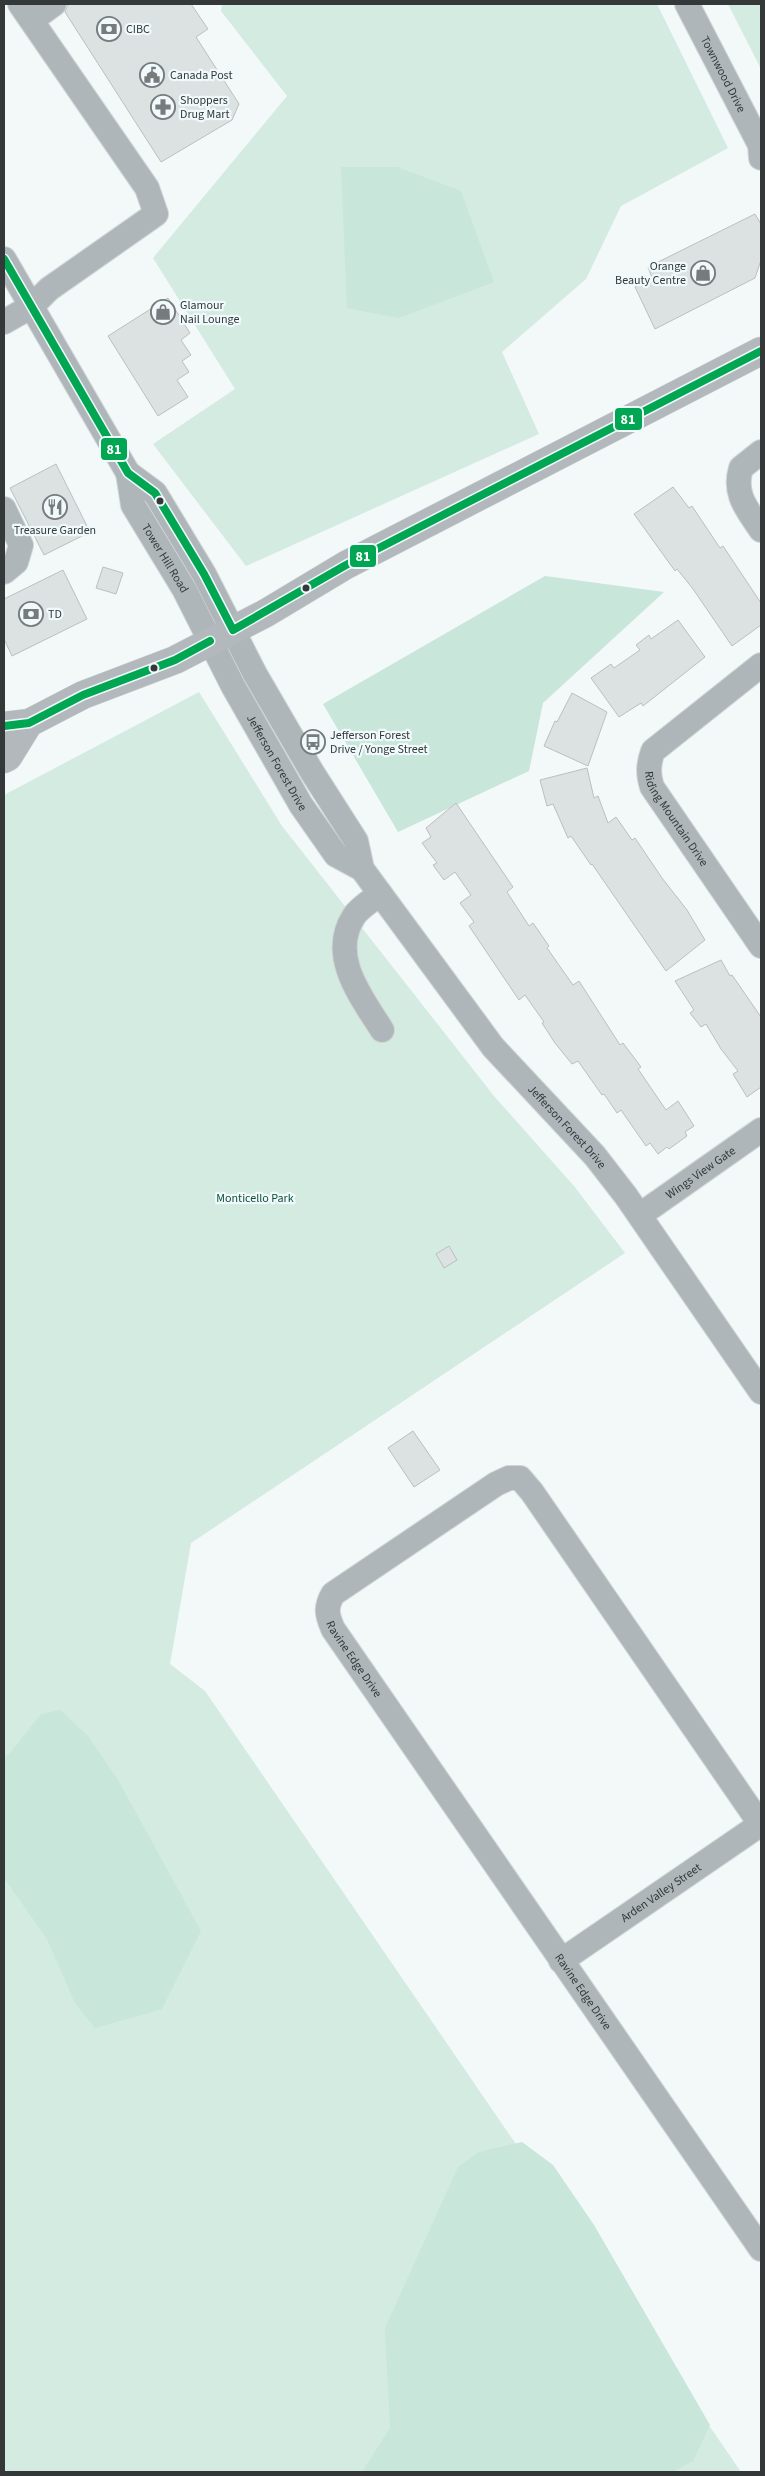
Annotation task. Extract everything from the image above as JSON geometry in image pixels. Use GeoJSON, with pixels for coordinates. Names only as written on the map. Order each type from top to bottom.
{"type":"FeatureCollection","features":[{"type":"Feature","properties":{"kind":"main road"},"geometry":{"type":"LineString","coordinates":[[4,759],[8,757],[16,725],[83,695],[175,660],[266,613],[346,565],[761,351]]}},
{"type":"Feature","properties":{"kind":"street"},"geometry":{"type":"LineString","coordinates":[[4,322],[32,306],[48,289],[156,214],[147,188],[26,12],[54,4]]}},
{"type":"Feature","properties":{"kind":"street","name":"Townwood Drive"},"geometry":{"type":"LineString","coordinates":[[687,4],[761,148]]}},
{"type":"Feature","properties":{"kind":"street","name":"Tower Hill Road"},"geometry":{"type":"LineString","coordinates":[[4,259],[128,473],[133,504],[184,589],[222,636]]}},
{"type":"Feature","properties":{"kind":"street"},"geometry":{"type":"LineString","coordinates":[[761,452],[741,468],[738,489],[741,501],[761,530]]}},
{"type":"Feature","properties":{"kind":"street"},"geometry":{"type":"LineString","coordinates":[[4,509],[21,545],[16,562],[4,572]]}},
{"type":"Feature","properties":{"kind":"street","name":"Jefferson Forest Drive"},"geometry":{"type":"LineString","coordinates":[[222,636],[233,686],[301,805],[336,854],[362,869],[494,1047],[595,1156],[640,1215],[761,1392]]}},
{"type":"Feature","properties":{"kind":"street","name":"Riding Mountain Drive"},"geometry":{"type":"LineString","coordinates":[[761,665],[653,752],[649,761],[648,774],[652,788],[761,946]]}},
{"type":"Feature","properties":{"kind":"street"},"geometry":{"type":"LineString","coordinates":[[380,894],[354,916],[345,945],[346,967],[354,986],[382,1030]]}},
{"type":"Feature","properties":{"kind":"street","name":"Wings View Gate"},"geometry":{"type":"LineString","coordinates":[[640,1215],[761,1130]]}},
{"type":"Feature","properties":{"kind":"street","name":"Ravine Edge Drive"},"geometry":{"type":"LineString","coordinates":[[761,1824],[532,1492],[520,1478],[509,1478],[496,1484],[332,1594],[327,1605],[327,1616],[332,1629],[761,2249]]}},
{"type":"Feature","properties":{"kind":"street","name":"Arden Valley Street"},"geometry":{"type":"LineString","coordinates":[[561,1961],[761,1824]]}},
{"type":"Feature","properties":{"kind":"green space"},"geometry":{"type":"Polygon","coordinates":[[[222,4],[657,4],[728,148],[621,206],[586,279],[502,352],[539,434],[246,566],[153,444],[235,389],[153,258],[287,96],[221,11],[222,4]]]}},
{"type":"Feature","properties":{"kind":"green space"},"geometry":{"type":"Polygon","coordinates":[[[728,4],[761,4],[761,69],[728,4]]]}},
{"type":"Feature","properties":{"kind":"green space"},"geometry":{"type":"Polygon","coordinates":[[[341,167],[397,167],[461,191],[494,282],[399,318],[347,308],[341,167]]]}},
{"type":"Feature","properties":{"kind":"green space"},"geometry":{"type":"Polygon","coordinates":[[[545,576],[664,592],[543,703],[529,771],[398,832],[323,704],[545,576]]]}},
{"type":"Feature","properties":{"kind":"green space","name":"Monticello Park"},"geometry":{"type":"Polygon","coordinates":[[[199,692],[282,826],[494,1096],[574,1186],[625,1253],[191,1543],[170,1664],[205,1691],[741,2472],[4,2472],[4,795],[199,692]]]}},
{"type":"Feature","properties":{"kind":"green space"},"geometry":{"type":"Polygon","coordinates":[[[60,1710],[88,1736],[118,1780],[201,1931],[162,2009],[95,2028],[75,2003],[47,1939],[4,1878],[4,1757],[10,1753],[41,1714],[60,1710]]]}},
{"type":"Feature","properties":{"kind":"green space"},"geometry":{"type":"Polygon","coordinates":[[[522,2142],[553,2165],[594,2225],[710,2425],[693,2461],[673,2472],[362,2472],[390,2428],[385,2328],[458,2167],[479,2152],[522,2142]]]}},
{"type":"Feature","properties":{"kind":"building"},"geometry":{"type":"Polygon","coordinates":[[[68,4],[191,4],[208,29],[196,37],[239,104],[232,120],[161,162],[65,12],[68,4]]]}},
{"type":"Feature","properties":{"kind":"building"},"geometry":{"type":"Polygon","coordinates":[[[755,214],[761,224],[761,260],[755,278],[655,329],[635,287],[652,278],[648,267],[755,214]]]}},
{"type":"Feature","properties":{"kind":"building"},"geometry":{"type":"Polygon","coordinates":[[[168,298],[190,333],[181,340],[191,355],[182,361],[189,372],[177,380],[188,397],[158,416],[108,336],[168,298]]]}},
{"type":"Feature","properties":{"kind":"building"},"geometry":{"type":"Polygon","coordinates":[[[56,464],[90,532],[44,555],[10,488],[56,464]]]}},
{"type":"Feature","properties":{"kind":"building"},"geometry":{"type":"Polygon","coordinates":[[[673,487],[689,508],[692,506],[720,548],[723,546],[761,603],[761,625],[732,646],[693,589],[677,569],[675,571],[634,514],[673,487]]]}},
{"type":"Feature","properties":{"kind":"building"},"geometry":{"type":"Polygon","coordinates":[[[103,567],[123,573],[116,594],[96,588],[103,567]]]}},
{"type":"Feature","properties":{"kind":"building"},"geometry":{"type":"Polygon","coordinates":[[[63,570],[87,619],[12,656],[4,639],[4,599],[63,570]]]}},
{"type":"Feature","properties":{"kind":"building"},"geometry":{"type":"Polygon","coordinates":[[[678,620],[705,657],[643,706],[641,703],[619,717],[591,678],[611,664],[614,668],[640,650],[636,645],[649,635],[651,639],[678,620]]]}},
{"type":"Feature","properties":{"kind":"building"},"geometry":{"type":"Polygon","coordinates":[[[572,693],[607,712],[588,766],[544,746],[555,721],[557,722],[572,693]]]}},
{"type":"Feature","properties":{"kind":"building"},"geometry":{"type":"Polygon","coordinates":[[[587,768],[594,798],[598,796],[608,823],[616,817],[632,840],[635,838],[662,878],[687,910],[705,940],[666,971],[592,864],[571,836],[568,838],[553,804],[547,806],[540,780],[587,768]]]}},
{"type":"Feature","properties":{"kind":"building"},"geometry":{"type":"Polygon","coordinates":[[[456,803],[513,887],[507,892],[529,926],[533,923],[549,946],[547,948],[573,985],[579,981],[620,1045],[623,1043],[641,1067],[638,1069],[666,1110],[678,1101],[694,1126],[685,1132],[687,1136],[669,1149],[667,1147],[658,1154],[650,1143],[646,1146],[621,1110],[617,1113],[578,1061],[572,1064],[555,1043],[542,1023],[544,1022],[525,995],[519,1000],[469,926],[474,922],[460,903],[471,895],[455,872],[444,880],[433,865],[437,863],[422,843],[431,837],[426,828],[456,803]]]}},
{"type":"Feature","properties":{"kind":"building"},"geometry":{"type":"Polygon","coordinates":[[[721,960],[730,976],[732,975],[761,1017],[761,1087],[747,1097],[733,1074],[738,1071],[721,1049],[706,1024],[701,1027],[690,1013],[694,1010],[675,981],[721,960]]]}},
{"type":"Feature","properties":{"kind":"building"},"geometry":{"type":"Polygon","coordinates":[[[449,1246],[457,1260],[444,1268],[436,1254],[449,1246]]]}},
{"type":"Feature","properties":{"kind":"building"},"geometry":{"type":"Polygon","coordinates":[[[413,1431],[440,1470],[414,1487],[388,1448],[413,1431]]]}},
{"type":"Feature","properties":{"kind":"transit line","name":"81"},"geometry":{"type":"LineString","coordinates":[[4,259],[128,473],[155,493],[204,574],[233,630]]}},
{"type":"Feature","properties":{"kind":"transit line","name":"81"},"geometry":{"type":"LineString","coordinates":[[233,630],[346,565],[761,351]]}},
{"type":"Feature","properties":{"kind":"transit line","name":"81"},"geometry":{"type":"LineString","coordinates":[[4,726],[29,723],[83,695],[175,660],[210,641]]}},
{"type":"Feature","properties":{"kind":"place","name":"CIBC"},"geometry":{"type":"Point","coordinates":[109,29]}},
{"type":"Feature","properties":{"kind":"place","name":"Canada Post"},"geometry":{"type":"Point","coordinates":[152,75]}},
{"type":"Feature","properties":{"kind":"place","name":"Shoppers Drug Mart"},"geometry":{"type":"Point","coordinates":[163,107]}},
{"type":"Feature","properties":{"kind":"place","name":"Orange Beauty Centre"},"geometry":{"type":"Point","coordinates":[703,273]}},
{"type":"Feature","properties":{"kind":"place","name":"Glamour Nail Lounge"},"geometry":{"type":"Point","coordinates":[163,312]}},
{"type":"Feature","properties":{"kind":"place","name":"Treasure Garden"},"geometry":{"type":"Point","coordinates":[55,507]}},
{"type":"Feature","properties":{"kind":"place","name":"TD"},"geometry":{"type":"Point","coordinates":[31,614]}},
{"type":"Feature","properties":{"kind":"place","name":"Jefferson Forest Drive / Yonge Street"},"geometry":{"type":"Point","coordinates":[313,742]}}]}
